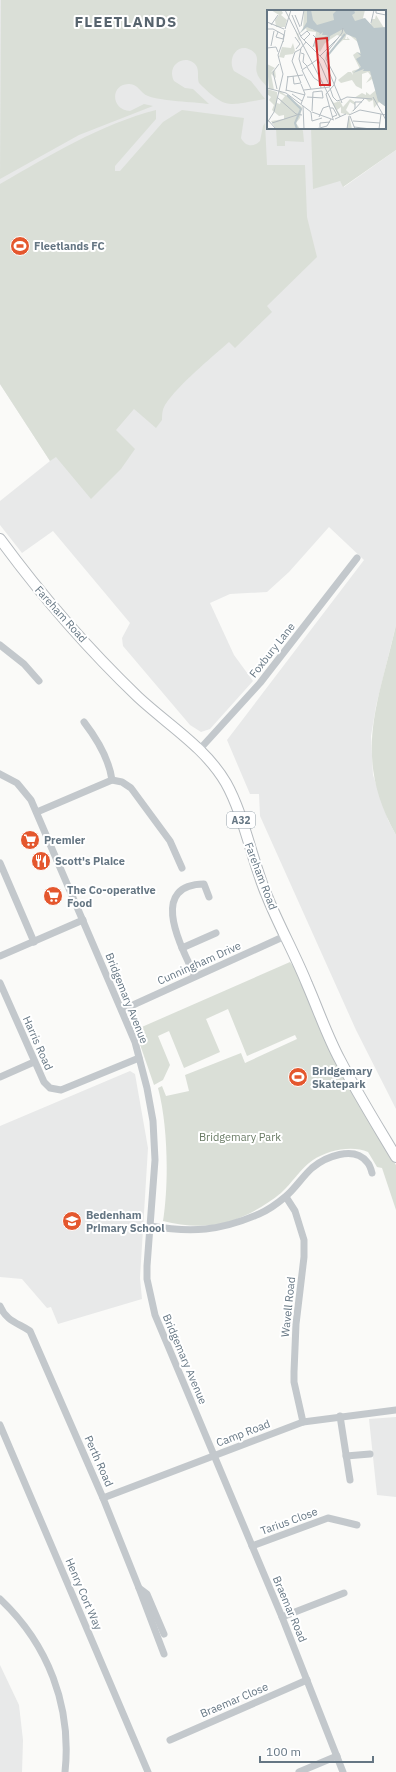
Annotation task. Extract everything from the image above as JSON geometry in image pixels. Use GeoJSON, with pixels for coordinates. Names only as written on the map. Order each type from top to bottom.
{"type":"FeatureCollection","features":[{"type":"Feature","properties":{"kind":"main road","name":"Fareham Road"},"geometry":{"type":"LineString","coordinates":[[0,539],[32,581],[138,697],[199,750],[214,766],[235,802],[264,888],[339,1058],[396,1157]]}},
{"type":"Feature","properties":{"kind":"street","name":"Foxbury Lane"},"geometry":{"type":"LineString","coordinates":[[199,750],[260,683],[357,558]]}},
{"type":"Feature","properties":{"kind":"street"},"geometry":{"type":"LineString","coordinates":[[0,644],[24,664],[39,681]]}},
{"type":"Feature","properties":{"kind":"street"},"geometry":{"type":"LineString","coordinates":[[84,722],[96,737],[111,770],[112,780]]}},
{"type":"Feature","properties":{"kind":"street","name":"Bridgemary Avenue"},"geometry":{"type":"LineString","coordinates":[[0,774],[17,783],[26,791],[37,812],[135,1042],[153,1121],[155,1153],[155,1183],[150,1226],[147,1279],[155,1315],[214,1456]]}},
{"type":"Feature","properties":{"kind":"street"},"geometry":{"type":"LineString","coordinates":[[37,812],[112,780],[122,782],[131,788],[170,841],[182,868]]}},
{"type":"Feature","properties":{"kind":"street"},"geometry":{"type":"LineString","coordinates":[[0,862],[34,942]]}},
{"type":"Feature","properties":{"kind":"street"},"geometry":{"type":"LineString","coordinates":[[195,976],[176,934],[173,919],[173,908],[176,894],[186,888],[204,884],[209,897]]}},
{"type":"Feature","properties":{"kind":"street"},"geometry":{"type":"LineString","coordinates":[[0,956],[83,920]]}},
{"type":"Feature","properties":{"kind":"street"},"geometry":{"type":"LineString","coordinates":[[182,948],[216,933]]}},
{"type":"Feature","properties":{"kind":"street","name":"Cunningham Drive"},"geometry":{"type":"LineString","coordinates":[[122,1010],[285,936]]}},
{"type":"Feature","properties":{"kind":"street","name":"Harris Road"},"geometry":{"type":"LineString","coordinates":[[0,982],[34,1062],[44,1082],[50,1088],[61,1090],[139,1058]]}},
{"type":"Feature","properties":{"kind":"street"},"geometry":{"type":"LineString","coordinates":[[0,1077],[34,1062]]}},
{"type":"Feature","properties":{"kind":"street"},"geometry":{"type":"LineString","coordinates":[[150,1226],[177,1230],[198,1230],[217,1228],[241,1221],[262,1213],[286,1196],[312,1168],[327,1159],[342,1154],[362,1157],[368,1162],[372,1173]]}},
{"type":"Feature","properties":{"kind":"street","name":"Wavell Road"},"geometry":{"type":"LineString","coordinates":[[286,1196],[294,1210],[304,1240],[304,1257],[296,1324],[294,1372],[294,1382],[302,1422]]}},
{"type":"Feature","properties":{"kind":"street","name":"Perth Road"},"geometry":{"type":"LineString","coordinates":[[0,1306],[3,1314],[10,1320],[30,1331],[103,1498],[140,1588],[147,1594],[164,1634]]}},
{"type":"Feature","properties":{"kind":"street","name":"Camp Road"},"geometry":{"type":"LineString","coordinates":[[103,1498],[302,1422],[396,1410]]}},
{"type":"Feature","properties":{"kind":"street"},"geometry":{"type":"LineString","coordinates":[[340,1416],[350,1480]]}},
{"type":"Feature","properties":{"kind":"street","name":"Henry Cort Way"},"geometry":{"type":"LineString","coordinates":[[0,1425],[148,1772]]}},
{"type":"Feature","properties":{"kind":"street"},"geometry":{"type":"LineString","coordinates":[[346,1456],[370,1454]]}},
{"type":"Feature","properties":{"kind":"street","name":"Braemar Road"},"geometry":{"type":"LineString","coordinates":[[214,1456],[282,1617],[343,1772]]}},
{"type":"Feature","properties":{"kind":"street","name":"Tarius Close"},"geometry":{"type":"LineString","coordinates":[[252,1546],[328,1518],[357,1525]]}},
{"type":"Feature","properties":{"kind":"street"},"geometry":{"type":"LineString","coordinates":[[140,1588],[164,1654]]}},
{"type":"Feature","properties":{"kind":"street"},"geometry":{"type":"LineString","coordinates":[[282,1617],[344,1593]]}},
{"type":"Feature","properties":{"kind":"street"},"geometry":{"type":"LineString","coordinates":[[0,1599],[15,1612],[35,1639],[49,1664],[56,1684],[65,1723],[65,1772]]}},
{"type":"Feature","properties":{"kind":"street","name":"Braemar Close"},"geometry":{"type":"LineString","coordinates":[[170,1740],[307,1680]]}},
{"type":"Feature","properties":{"kind":"street"},"geometry":{"type":"LineString","coordinates":[[299,1772],[337,1756]]}},
{"type":"Feature","properties":{"kind":"shaded area"},"geometry":{"type":"Polygon","coordinates":[[[0,0],[197,0],[267,17],[267,129],[383,129],[340,181],[344,187],[396,150],[396,625],[376,706],[371,736],[373,775],[388,820],[396,835],[396,1109],[356,1030],[260,816],[259,794],[250,794],[227,740],[364,560],[329,527],[289,572],[267,592],[230,594],[210,603],[234,655],[253,681],[210,729],[201,732],[190,725],[123,646],[122,638],[130,623],[53,531],[22,553],[0,525],[0,501],[50,461],[0,384],[0,0]]]}},
{"type":"Feature","properties":{"kind":"shaded area","name":"Bedenham Primary School"},"geometry":{"type":"Polygon","coordinates":[[[130,1071],[135,1074],[148,1148],[140,1278],[142,1299],[58,1324],[51,1307],[47,1308],[22,1279],[0,1277],[0,1126],[130,1071]]]}},
{"type":"Feature","properties":{"kind":"shaded area"},"geometry":{"type":"Polygon","coordinates":[[[396,1417],[396,1497],[377,1495],[369,1419],[396,1417]]]}},
{"type":"Feature","properties":{"kind":"shaded area"},"geometry":{"type":"Polygon","coordinates":[[[0,1665],[19,1705],[23,1740],[22,1772],[0,1772],[0,1665]]]}},
{"type":"Feature","properties":{"kind":"green space"},"geometry":{"type":"Polygon","coordinates":[[[1,0],[396,0],[396,150],[343,187],[340,181],[313,189],[311,129],[386,129],[386,10],[267,10],[267,87],[258,75],[256,70],[257,58],[251,50],[241,48],[235,53],[232,62],[234,71],[251,81],[265,99],[236,104],[223,102],[208,92],[199,83],[197,67],[189,60],[184,60],[175,65],[173,69],[172,75],[174,81],[185,88],[193,89],[209,104],[154,98],[145,95],[134,85],[122,85],[118,88],[115,98],[119,106],[124,110],[130,111],[144,104],[153,106],[79,135],[0,179],[1,0]]]}},
{"type":"Feature","properties":{"kind":"green space"},"geometry":{"type":"Polygon","coordinates":[[[156,110],[156,119],[115,166],[115,171],[120,171],[163,122],[182,110],[244,118],[241,138],[249,145],[255,145],[260,141],[265,123],[267,165],[305,165],[307,217],[317,257],[267,306],[272,312],[235,348],[229,342],[178,389],[165,405],[162,420],[156,428],[134,409],[116,430],[135,449],[121,469],[91,499],[56,457],[50,461],[0,384],[0,184],[95,132],[156,110]]]}},
{"type":"Feature","properties":{"kind":"green space"},"geometry":{"type":"Polygon","coordinates":[[[276,129],[302,129],[303,131],[304,142],[285,141],[285,146],[277,146],[276,129]]]}},
{"type":"Feature","properties":{"kind":"green space"},"geometry":{"type":"Polygon","coordinates":[[[396,625],[396,835],[383,807],[375,780],[372,755],[376,706],[396,625]]]}},
{"type":"Feature","properties":{"kind":"green space","name":"Bridgemary Park"},"geometry":{"type":"Polygon","coordinates":[[[290,962],[297,971],[383,1145],[396,1165],[396,1210],[382,1168],[377,1167],[368,1152],[348,1149],[333,1151],[319,1156],[304,1168],[285,1189],[268,1203],[234,1220],[204,1226],[184,1225],[163,1221],[167,1172],[166,1136],[158,1088],[162,1086],[166,1096],[189,1091],[185,1075],[241,1053],[245,1063],[297,1039],[295,1035],[247,1056],[228,1009],[206,1019],[220,1052],[184,1068],[169,1031],[158,1036],[170,1065],[163,1080],[154,1085],[135,1030],[290,962]]]}},
{"type":"Feature","properties":{"kind":"place","name":"Fleetlands FC"},"geometry":{"type":"Point","coordinates":[20,246]}},
{"type":"Feature","properties":{"kind":"place","name":"Premier"},"geometry":{"type":"Point","coordinates":[30,840]}},
{"type":"Feature","properties":{"kind":"place","name":"Scott's Plaice"},"geometry":{"type":"Point","coordinates":[41,861]}},
{"type":"Feature","properties":{"kind":"place","name":"The Co-operative Food"},"geometry":{"type":"Point","coordinates":[53,896]}},
{"type":"Feature","properties":{"kind":"place","name":"Bridgemary Skatepark"},"geometry":{"type":"Point","coordinates":[298,1077]}},
{"type":"Feature","properties":{"kind":"place","name":"Bedenham Primary School"},"geometry":{"type":"Point","coordinates":[72,1221]}},
{"type":"Feature","properties":{"kind":"district","name":"FLEETLANDS"},"geometry":{"type":"Point","coordinates":[126,21]}}]}
